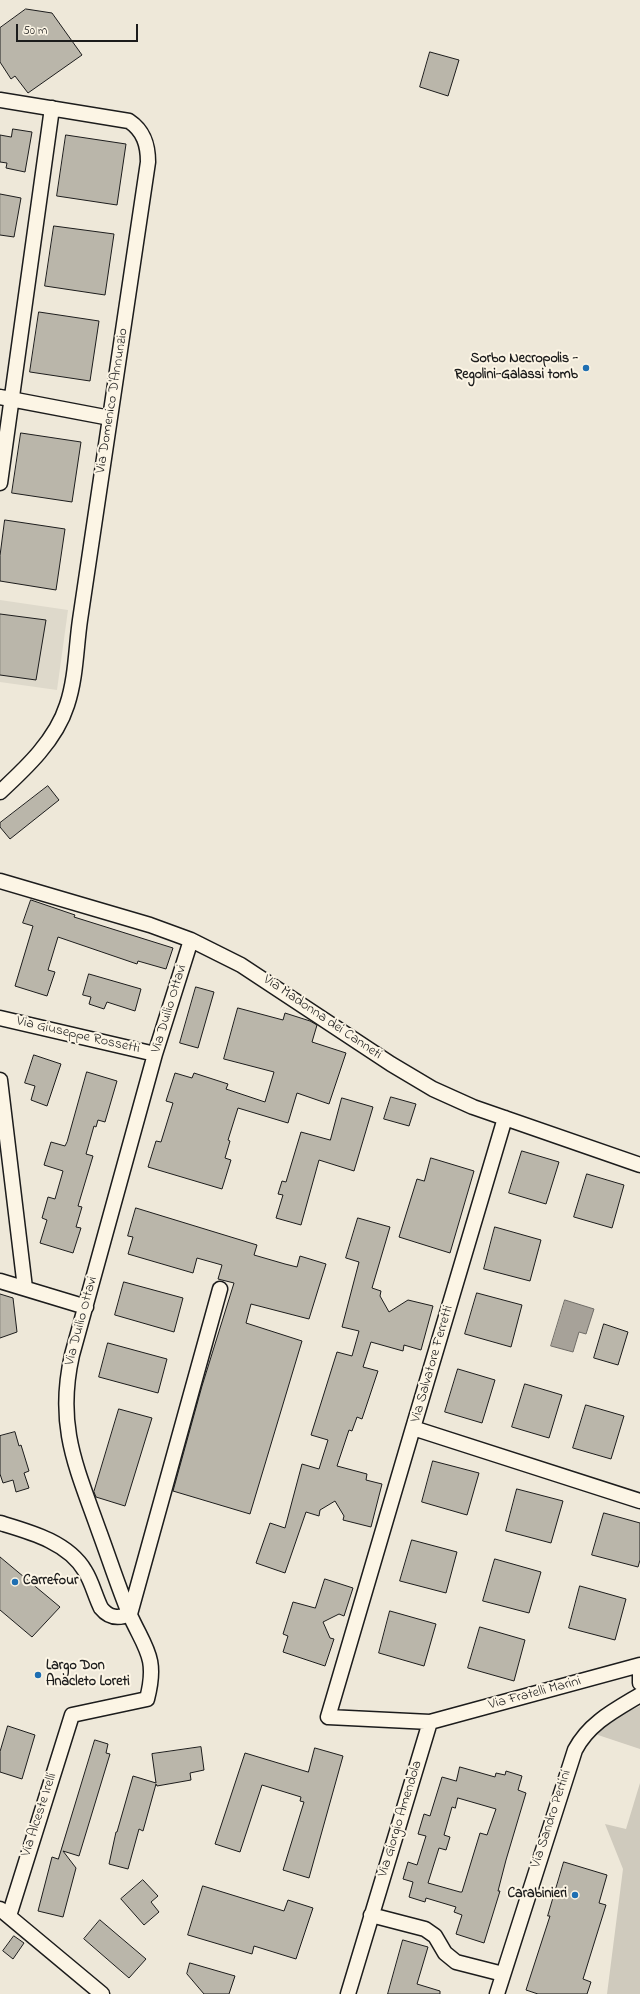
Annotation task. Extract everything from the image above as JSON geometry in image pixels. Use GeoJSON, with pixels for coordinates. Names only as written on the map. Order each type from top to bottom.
{"type":"FeatureCollection","features":[{"type":"Feature","properties":{"kind":"street","name":"Via Domenico D'Annunzio"},"geometry":{"type":"LineString","coordinates":[[0,100],[129,121],[142,133],[147,150],[147,170],[68,705],[62,720],[50,739],[0,792]]}},
{"type":"Feature","properties":{"kind":"street"},"geometry":{"type":"LineString","coordinates":[[0,483],[6,398],[52,108]]}},
{"type":"Feature","properties":{"kind":"street"},"geometry":{"type":"LineString","coordinates":[[6,398],[110,418]]}},
{"type":"Feature","properties":{"kind":"street","name":"Via Madonna dei Canneti"},"geometry":{"type":"LineString","coordinates":[[0,881],[150,925],[191,940],[231,959],[421,1082],[459,1101],[640,1166]]}},
{"type":"Feature","properties":{"kind":"street","name":"Via Duilio Ottavi"},"geometry":{"type":"LineString","coordinates":[[72,1715],[147,1699],[152,1680],[151,1661],[146,1645],[130,1614],[69,1443],[66,1421],[67,1384],[72,1355],[155,1054],[191,940]]}},
{"type":"Feature","properties":{"kind":"street","name":"Via Giuseppe Rossetti"},"geometry":{"type":"LineString","coordinates":[[0,1018],[155,1054]]}},
{"type":"Feature","properties":{"kind":"street"},"geometry":{"type":"LineString","coordinates":[[0,1080],[25,1288]]}},
{"type":"Feature","properties":{"kind":"street","name":"Via Salvatore Ferretti"},"geometry":{"type":"LineString","coordinates":[[505,1118],[413,1428],[640,1501]]}},
{"type":"Feature","properties":{"kind":"street"},"geometry":{"type":"LineString","coordinates":[[0,1281],[86,1307]]}},
{"type":"Feature","properties":{"kind":"street"},"geometry":{"type":"LineString","coordinates":[[0,1523],[37,1536],[63,1549],[76,1559],[85,1570],[104,1612],[114,1617],[130,1614],[220,1288]]}},
{"type":"Feature","properties":{"kind":"street","name":"Via Fratelli Marini"},"geometry":{"type":"LineString","coordinates":[[413,1428],[328,1716],[430,1722],[640,1667]]}},
{"type":"Feature","properties":{"kind":"street"},"geometry":{"type":"LineString","coordinates":[[640,1667],[640,1683]]}},
{"type":"Feature","properties":{"kind":"street","name":"Via Sandro Pertini"},"geometry":{"type":"LineString","coordinates":[[497,1994],[575,1750],[581,1739],[594,1724],[640,1695]]}},
{"type":"Feature","properties":{"kind":"street","name":"Via Alceste Irelli"},"geometry":{"type":"LineString","coordinates":[[4,1912],[72,1715]]}},
{"type":"Feature","properties":{"kind":"street","name":"Via Giorgio Amendola"},"geometry":{"type":"LineString","coordinates":[[348,1994],[430,1722]]}},
{"type":"Feature","properties":{"kind":"street"},"geometry":{"type":"LineString","coordinates":[[4,1912],[102,1994]]}},
{"type":"Feature","properties":{"kind":"street"},"geometry":{"type":"LineString","coordinates":[[371,1915],[425,1929],[435,1936],[445,1953],[456,1962],[503,1974]]}},
{"type":"Feature","properties":{"kind":"shaded area"},"geometry":{"type":"Polygon","coordinates":[[[0,600],[68,610],[57,690],[0,682],[0,600]]]}},
{"type":"Feature","properties":{"kind":"shaded area"},"geometry":{"type":"Polygon","coordinates":[[[565,1300],[594,1309],[586,1334],[579,1332],[573,1352],[551,1346],[565,1300]]]}},
{"type":"Feature","properties":{"kind":"shaded area"},"geometry":{"type":"Polygon","coordinates":[[[640,1706],[640,1749],[592,1733],[611,1720],[640,1706]]]}},
{"type":"Feature","properties":{"kind":"shaded area"},"geometry":{"type":"Polygon","coordinates":[[[640,1783],[640,1994],[607,1994],[623,1869],[605,1824],[626,1829],[640,1783]]]}},
{"type":"Feature","properties":{"kind":"building"},"geometry":{"type":"Polygon","coordinates":[[[26,9],[52,13],[82,55],[28,93],[15,76],[11,79],[0,62],[0,28],[26,9]]]}},
{"type":"Feature","properties":{"kind":"building"},"geometry":{"type":"Polygon","coordinates":[[[430,52],[459,60],[448,96],[420,87],[430,52]]]}},
{"type":"Feature","properties":{"kind":"building"},"geometry":{"type":"Polygon","coordinates":[[[13,129],[32,132],[25,172],[6,168],[7,163],[0,162],[0,135],[11,137],[13,129]]]}},
{"type":"Feature","properties":{"kind":"building"},"geometry":{"type":"Polygon","coordinates":[[[66,135],[126,144],[117,205],[57,196],[66,135]]]}},
{"type":"Feature","properties":{"kind":"building"},"geometry":{"type":"Polygon","coordinates":[[[0,194],[21,198],[14,237],[0,235],[0,194]]]}},
{"type":"Feature","properties":{"kind":"building"},"geometry":{"type":"Polygon","coordinates":[[[54,226],[114,234],[105,295],[45,286],[54,226]]]}},
{"type":"Feature","properties":{"kind":"building"},"geometry":{"type":"Polygon","coordinates":[[[39,312],[99,321],[90,381],[30,372],[39,312]]]}},
{"type":"Feature","properties":{"kind":"building"},"geometry":{"type":"Polygon","coordinates":[[[21,433],[81,442],[72,502],[12,493],[21,433]]]}},
{"type":"Feature","properties":{"kind":"building"},"geometry":{"type":"Polygon","coordinates":[[[5,520],[65,529],[56,590],[0,581],[0,556],[5,520]]]}},
{"type":"Feature","properties":{"kind":"building"},"geometry":{"type":"Polygon","coordinates":[[[0,614],[46,620],[36,680],[0,675],[0,614]]]}},
{"type":"Feature","properties":{"kind":"building"},"geometry":{"type":"Polygon","coordinates":[[[48,786],[59,800],[10,839],[0,827],[0,823],[48,786]]]}},
{"type":"Feature","properties":{"kind":"building"},"geometry":{"type":"Polygon","coordinates":[[[31,900],[75,915],[74,917],[173,948],[166,969],[138,961],[137,964],[58,937],[48,970],[55,972],[47,996],[15,986],[33,926],[23,923],[31,900]]]}},
{"type":"Feature","properties":{"kind":"building"},"geometry":{"type":"Polygon","coordinates":[[[89,974],[141,989],[135,1011],[107,1002],[104,1009],[89,1004],[91,997],[83,995],[89,974]]]}},
{"type":"Feature","properties":{"kind":"building"},"geometry":{"type":"Polygon","coordinates":[[[196,987],[214,992],[198,1048],[180,1043],[196,987]]]}},
{"type":"Feature","properties":{"kind":"building"},"geometry":{"type":"Polygon","coordinates":[[[238,1008],[283,1020],[285,1013],[310,1021],[317,1025],[312,1042],[346,1053],[329,1104],[297,1093],[288,1123],[238,1108],[228,1140],[230,1141],[225,1158],[231,1160],[222,1189],[148,1167],[156,1141],[161,1142],[173,1103],[166,1101],[175,1073],[192,1078],[194,1073],[228,1084],[226,1089],[265,1102],[274,1072],[224,1059],[238,1008]]]}},
{"type":"Feature","properties":{"kind":"building"},"geometry":{"type":"Polygon","coordinates":[[[34,1055],[61,1064],[47,1106],[31,1100],[35,1086],[25,1083],[34,1055]]]}},
{"type":"Feature","properties":{"kind":"building"},"geometry":{"type":"Polygon","coordinates":[[[87,1072],[117,1081],[105,1122],[98,1120],[96,1127],[94,1126],[86,1154],[93,1156],[78,1206],[82,1207],[76,1227],[81,1228],[73,1253],[40,1243],[47,1220],[42,1218],[48,1197],[55,1199],[63,1171],[44,1165],[51,1142],[65,1146],[67,1142],[87,1072]]]}},
{"type":"Feature","properties":{"kind":"building"},"geometry":{"type":"Polygon","coordinates":[[[391,1097],[416,1104],[409,1126],[384,1119],[391,1097]]]}},
{"type":"Feature","properties":{"kind":"building"},"geometry":{"type":"Polygon","coordinates":[[[342,1098],[373,1107],[354,1171],[319,1160],[301,1225],[276,1218],[283,1195],[278,1194],[282,1181],[286,1182],[301,1132],[330,1140],[342,1098]]]}},
{"type":"Feature","properties":{"kind":"building"},"geometry":{"type":"Polygon","coordinates":[[[522,1151],[559,1162],[546,1204],[509,1193],[522,1151]]]}},
{"type":"Feature","properties":{"kind":"building"},"geometry":{"type":"Polygon","coordinates":[[[431,1158],[474,1171],[450,1253],[399,1237],[417,1179],[424,1181],[431,1158]]]}},
{"type":"Feature","properties":{"kind":"building"},"geometry":{"type":"Polygon","coordinates":[[[587,1174],[624,1185],[612,1228],[574,1217],[587,1174]]]}},
{"type":"Feature","properties":{"kind":"building"},"geometry":{"type":"Polygon","coordinates":[[[136,1208],[257,1245],[254,1255],[297,1267],[300,1256],[326,1264],[309,1319],[251,1304],[246,1323],[302,1341],[250,1514],[173,1491],[202,1386],[234,1283],[218,1279],[222,1265],[197,1258],[193,1273],[128,1254],[133,1237],[128,1236],[136,1208]]]}},
{"type":"Feature","properties":{"kind":"building"},"geometry":{"type":"Polygon","coordinates":[[[358,1218],[390,1227],[372,1288],[381,1291],[380,1296],[389,1312],[408,1300],[433,1306],[421,1350],[404,1345],[403,1351],[371,1342],[363,1367],[378,1371],[362,1419],[357,1417],[352,1431],[349,1430],[337,1466],[367,1474],[366,1480],[382,1484],[371,1527],[343,1520],[344,1516],[335,1501],[320,1510],[319,1516],[306,1512],[285,1573],[256,1563],[270,1523],[285,1528],[302,1464],[319,1469],[328,1440],[311,1435],[337,1352],[352,1356],[359,1331],[342,1327],[359,1262],[346,1258],[358,1218]]]}},
{"type":"Feature","properties":{"kind":"building"},"geometry":{"type":"Polygon","coordinates":[[[495,1227],[541,1240],[530,1281],[484,1269],[495,1227]]]}},
{"type":"Feature","properties":{"kind":"building"},"geometry":{"type":"Polygon","coordinates":[[[124,1282],[183,1298],[174,1332],[115,1315],[124,1282]]]}},
{"type":"Feature","properties":{"kind":"building"},"geometry":{"type":"Polygon","coordinates":[[[477,1293],[522,1305],[511,1347],[465,1334],[477,1293]]]}},
{"type":"Feature","properties":{"kind":"building"},"geometry":{"type":"Polygon","coordinates":[[[0,1294],[13,1298],[17,1332],[0,1338],[0,1294]]]}},
{"type":"Feature","properties":{"kind":"building"},"geometry":{"type":"Polygon","coordinates":[[[604,1324],[628,1332],[618,1365],[594,1358],[604,1324]]]}},
{"type":"Feature","properties":{"kind":"building"},"geometry":{"type":"Polygon","coordinates":[[[108,1343],[167,1359],[158,1393],[99,1377],[108,1343]]]}},
{"type":"Feature","properties":{"kind":"building"},"geometry":{"type":"Polygon","coordinates":[[[458,1369],[495,1380],[482,1423],[445,1412],[458,1369]]]}},
{"type":"Feature","properties":{"kind":"building"},"geometry":{"type":"Polygon","coordinates":[[[525,1384],[562,1395],[549,1438],[512,1427],[525,1384]]]}},
{"type":"Feature","properties":{"kind":"building"},"geometry":{"type":"Polygon","coordinates":[[[586,1405],[624,1416],[611,1459],[573,1448],[586,1405]]]}},
{"type":"Feature","properties":{"kind":"building"},"geometry":{"type":"Polygon","coordinates":[[[119,1409],[152,1418],[125,1506],[96,1497],[94,1492],[119,1409]]]}},
{"type":"Feature","properties":{"kind":"building"},"geometry":{"type":"Polygon","coordinates":[[[15,1432],[19,1446],[21,1445],[29,1471],[24,1473],[29,1488],[16,1492],[13,1480],[3,1483],[0,1474],[0,1436],[15,1432]]]}},
{"type":"Feature","properties":{"kind":"building"},"geometry":{"type":"Polygon","coordinates":[[[433,1461],[479,1473],[467,1515],[422,1502],[433,1461]]]}},
{"type":"Feature","properties":{"kind":"building"},"geometry":{"type":"Polygon","coordinates":[[[517,1489],[563,1501],[551,1543],[506,1531],[517,1489]]]}},
{"type":"Feature","properties":{"kind":"building"},"geometry":{"type":"Polygon","coordinates":[[[604,1513],[640,1523],[640,1560],[638,1567],[592,1555],[604,1513]]]}},
{"type":"Feature","properties":{"kind":"building"},"geometry":{"type":"Polygon","coordinates":[[[412,1540],[457,1552],[446,1593],[400,1581],[412,1540]]]}},
{"type":"Feature","properties":{"kind":"building","name":"Carrefour"},"geometry":{"type":"Polygon","coordinates":[[[0,1557],[60,1607],[32,1637],[0,1610],[0,1557]]]}},
{"type":"Feature","properties":{"kind":"building"},"geometry":{"type":"Polygon","coordinates":[[[495,1559],[541,1572],[529,1613],[483,1601],[495,1559]]]}},
{"type":"Feature","properties":{"kind":"building"},"geometry":{"type":"Polygon","coordinates":[[[325,1579],[353,1588],[344,1616],[339,1614],[323,1622],[330,1638],[334,1639],[325,1666],[283,1652],[288,1636],[283,1634],[293,1602],[315,1608],[325,1579]]]}},
{"type":"Feature","properties":{"kind":"building"},"geometry":{"type":"Polygon","coordinates":[[[580,1586],[626,1599],[615,1640],[569,1628],[580,1586]]]}},
{"type":"Feature","properties":{"kind":"building"},"geometry":{"type":"Polygon","coordinates":[[[390,1611],[436,1624],[424,1666],[379,1653],[390,1611]]]}},
{"type":"Feature","properties":{"kind":"building"},"geometry":{"type":"Polygon","coordinates":[[[480,1627],[525,1640],[514,1681],[468,1668],[480,1627]]]}},
{"type":"Feature","properties":{"kind":"building"},"geometry":{"type":"Polygon","coordinates":[[[8,1726],[35,1735],[22,1779],[0,1772],[0,1752],[8,1726]]]}},
{"type":"Feature","properties":{"kind":"building"},"geometry":{"type":"Polygon","coordinates":[[[95,1740],[108,1744],[106,1753],[110,1754],[79,1856],[63,1851],[76,1868],[63,1917],[38,1911],[52,1857],[58,1859],[95,1740]]]}},
{"type":"Feature","properties":{"kind":"building"},"geometry":{"type":"Polygon","coordinates":[[[201,1747],[204,1770],[190,1773],[191,1780],[157,1786],[156,1784],[143,1831],[139,1829],[128,1869],[109,1864],[116,1832],[133,1776],[156,1783],[152,1754],[201,1747]]]}},
{"type":"Feature","properties":{"kind":"building"},"geometry":{"type":"Polygon","coordinates":[[[315,1748],[343,1756],[309,1878],[283,1870],[304,1802],[300,1801],[301,1797],[262,1785],[240,1852],[215,1844],[245,1753],[308,1772],[315,1748]]]}},
{"type":"Feature","properties":{"kind":"building"},"geometry":{"type":"Polygon","coordinates":[[[460,1767],[495,1777],[496,1773],[505,1775],[506,1771],[522,1776],[518,1790],[526,1793],[506,1860],[498,1891],[500,1891],[484,1943],[456,1934],[462,1915],[454,1912],[456,1907],[426,1898],[425,1902],[409,1897],[413,1882],[403,1879],[408,1862],[417,1865],[426,1836],[418,1834],[424,1814],[430,1816],[442,1777],[456,1781],[460,1767]],[[458,1798],[455,1808],[452,1807],[444,1835],[450,1837],[446,1850],[439,1848],[428,1883],[462,1892],[480,1833],[487,1835],[496,1809],[458,1798]]]}},
{"type":"Feature","properties":{"kind":"building"},"geometry":{"type":"Polygon","coordinates":[[[564,1862],[607,1875],[599,1903],[606,1905],[583,1979],[591,1982],[587,1994],[538,1994],[526,1990],[550,1916],[548,1916],[564,1862]]]}},
{"type":"Feature","properties":{"kind":"building"},"geometry":{"type":"Polygon","coordinates":[[[143,1880],[158,1896],[151,1902],[159,1912],[144,1925],[121,1899],[143,1880]]]}},
{"type":"Feature","properties":{"kind":"building"},"geometry":{"type":"Polygon","coordinates":[[[203,1886],[284,1911],[288,1900],[313,1908],[296,1959],[254,1946],[252,1954],[188,1935],[203,1886]]]}},
{"type":"Feature","properties":{"kind":"building"},"geometry":{"type":"Polygon","coordinates":[[[100,1920],[146,1959],[129,1978],[84,1939],[100,1920]]]}},
{"type":"Feature","properties":{"kind":"building"},"geometry":{"type":"Polygon","coordinates":[[[14,1936],[24,1943],[13,1959],[3,1951],[14,1936]]]}},
{"type":"Feature","properties":{"kind":"building"},"geometry":{"type":"Polygon","coordinates":[[[403,1940],[428,1947],[417,1984],[440,1991],[440,1994],[388,1994],[403,1940]]]}},
{"type":"Feature","properties":{"kind":"building"},"geometry":{"type":"Polygon","coordinates":[[[190,1963],[235,1976],[229,1994],[204,1994],[187,1974],[190,1963]]]}},
{"type":"Feature","properties":{"kind":"place","name":"Sorbo Necropolis - Regolini-Galassi tomb"},"geometry":{"type":"Point","coordinates":[586,368]}},
{"type":"Feature","properties":{"kind":"place","name":"Carrefour"},"geometry":{"type":"Point","coordinates":[15,1582]}},
{"type":"Feature","properties":{"kind":"place","name":"Largo Don Anacleto Loreti"},"geometry":{"type":"Point","coordinates":[38,1675]}},
{"type":"Feature","properties":{"kind":"place","name":"Carabinieri"},"geometry":{"type":"Point","coordinates":[575,1895]}}]}
